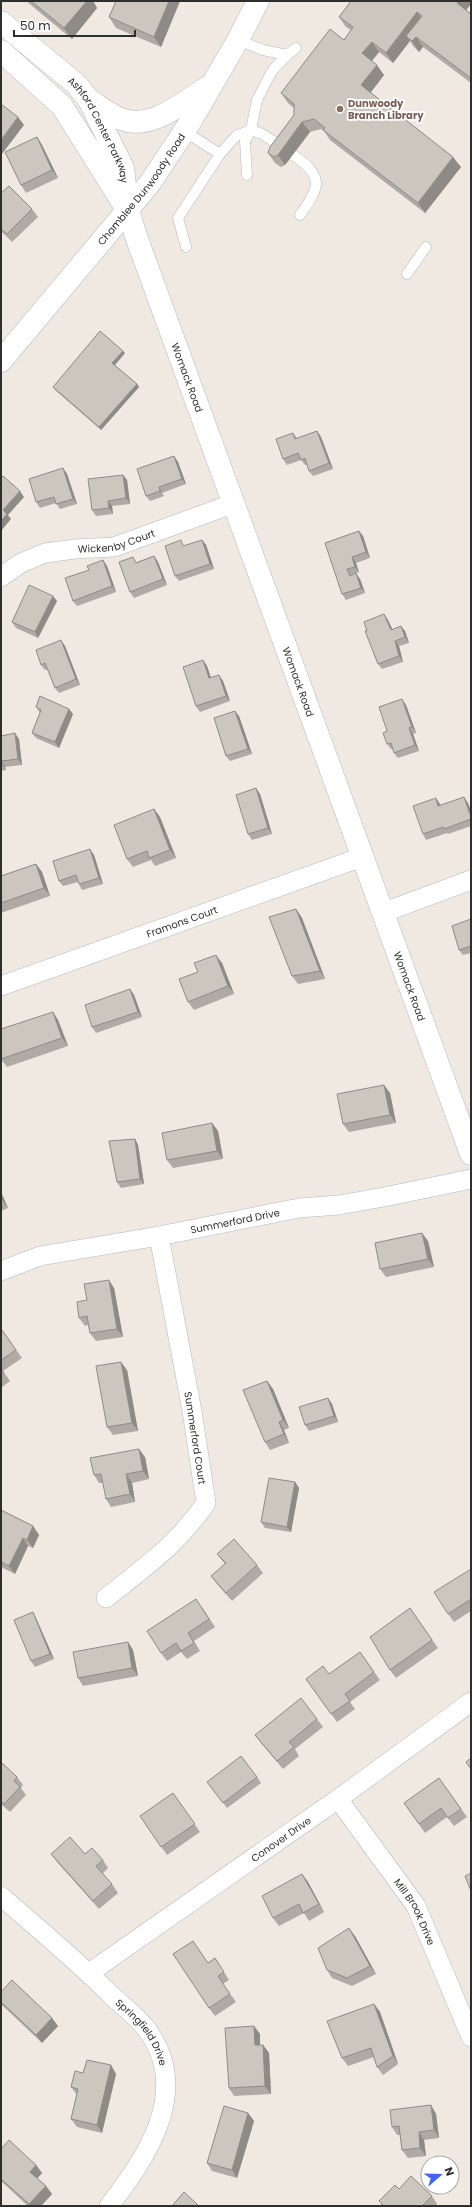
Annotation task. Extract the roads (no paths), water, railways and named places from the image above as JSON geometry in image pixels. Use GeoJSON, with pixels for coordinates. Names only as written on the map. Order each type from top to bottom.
{"type":"FeatureCollection","features":[{"type":"Feature","properties":{"kind":"street","name":"Chamblee Dunwoody Road"},"geometry":{"type":"LineString","coordinates":[[1,361],[150,183],[184,131],[209,86],[238,40],[258,1]]}},
{"type":"Feature","properties":{"kind":"street","name":"Ashford Center Parkway"},"geometry":{"type":"LineString","coordinates":[[1,22],[76,84],[89,100],[124,168],[128,210]]}},
{"type":"Feature","properties":{"kind":"street","name":"Ashford Center Parkway"},"geometry":{"type":"LineString","coordinates":[[1,51],[62,106],[128,210]]}},
{"type":"Feature","properties":{"kind":"street"},"geometry":{"type":"LineString","coordinates":[[89,100],[121,119],[138,123],[160,117],[209,86]]}},
{"type":"Feature","properties":{"kind":"street","name":"Womack Road"},"geometry":{"type":"LineString","coordinates":[[128,210],[232,504],[471,1154]]}},
{"type":"Feature","properties":{"kind":"street","name":"Wickenby Court"},"geometry":{"type":"LineString","coordinates":[[1,577],[21,563],[45,553],[75,548],[114,547],[232,504]]}},
{"type":"Feature","properties":{"kind":"street","name":"Framons Court"},"geometry":{"type":"LineString","coordinates":[[1,986],[362,857]]}},
{"type":"Feature","properties":{"kind":"street"},"geometry":{"type":"LineString","coordinates":[[382,912],[471,880]]}},
{"type":"Feature","properties":{"kind":"street","name":"Summerford Drive"},"geometry":{"type":"LineString","coordinates":[[1,1271],[40,1256],[159,1236],[299,1208],[339,1205],[384,1197],[471,1179]]}},
{"type":"Feature","properties":{"kind":"street","name":"Summerford Court"},"geometry":{"type":"LineString","coordinates":[[106,1598],[165,1552],[193,1521],[206,1503],[192,1411],[159,1236]]}},
{"type":"Feature","properties":{"kind":"street","name":"Conover Drive"},"geometry":{"type":"LineString","coordinates":[[89,1973],[338,1799],[471,1702]]}},
{"type":"Feature","properties":{"kind":"street","name":"Mill Brook Drive"},"geometry":{"type":"LineString","coordinates":[[338,1799],[416,1906],[471,2037]]}},
{"type":"Feature","properties":{"kind":"street","name":"Springfield Drive"},"geometry":{"type":"LineString","coordinates":[[1,1896],[89,1973],[150,2033],[163,2061],[167,2092],[150,2146],[132,2176],[109,2206]]}},
{"type":"Feature","properties":{"kind":"lane"},"geometry":{"type":"LineString","coordinates":[[238,40],[263,50],[287,55]]}},
{"type":"Feature","properties":{"kind":"lane"},"geometry":{"type":"LineString","coordinates":[[247,174],[245,141],[251,130],[257,100],[272,71],[296,48]]}},
{"type":"Feature","properties":{"kind":"lane"},"geometry":{"type":"LineString","coordinates":[[186,247],[178,218],[220,154],[236,136],[251,130],[262,134],[284,148]]}},
{"type":"Feature","properties":{"kind":"lane"},"geometry":{"type":"LineString","coordinates":[[184,131],[220,154]]}},
{"type":"Feature","properties":{"kind":"lane"},"geometry":{"type":"LineString","coordinates":[[293,155],[308,165],[316,177],[316,187],[300,215]]}},
{"type":"Feature","properties":{"kind":"lane"},"geometry":{"type":"LineString","coordinates":[[407,274],[426,247]]}},
{"type":"Feature","properties":{"kind":"place","name":"Dunwoody Branch Library"},"geometry":{"type":"Point","coordinates":[340,109]}}]}
